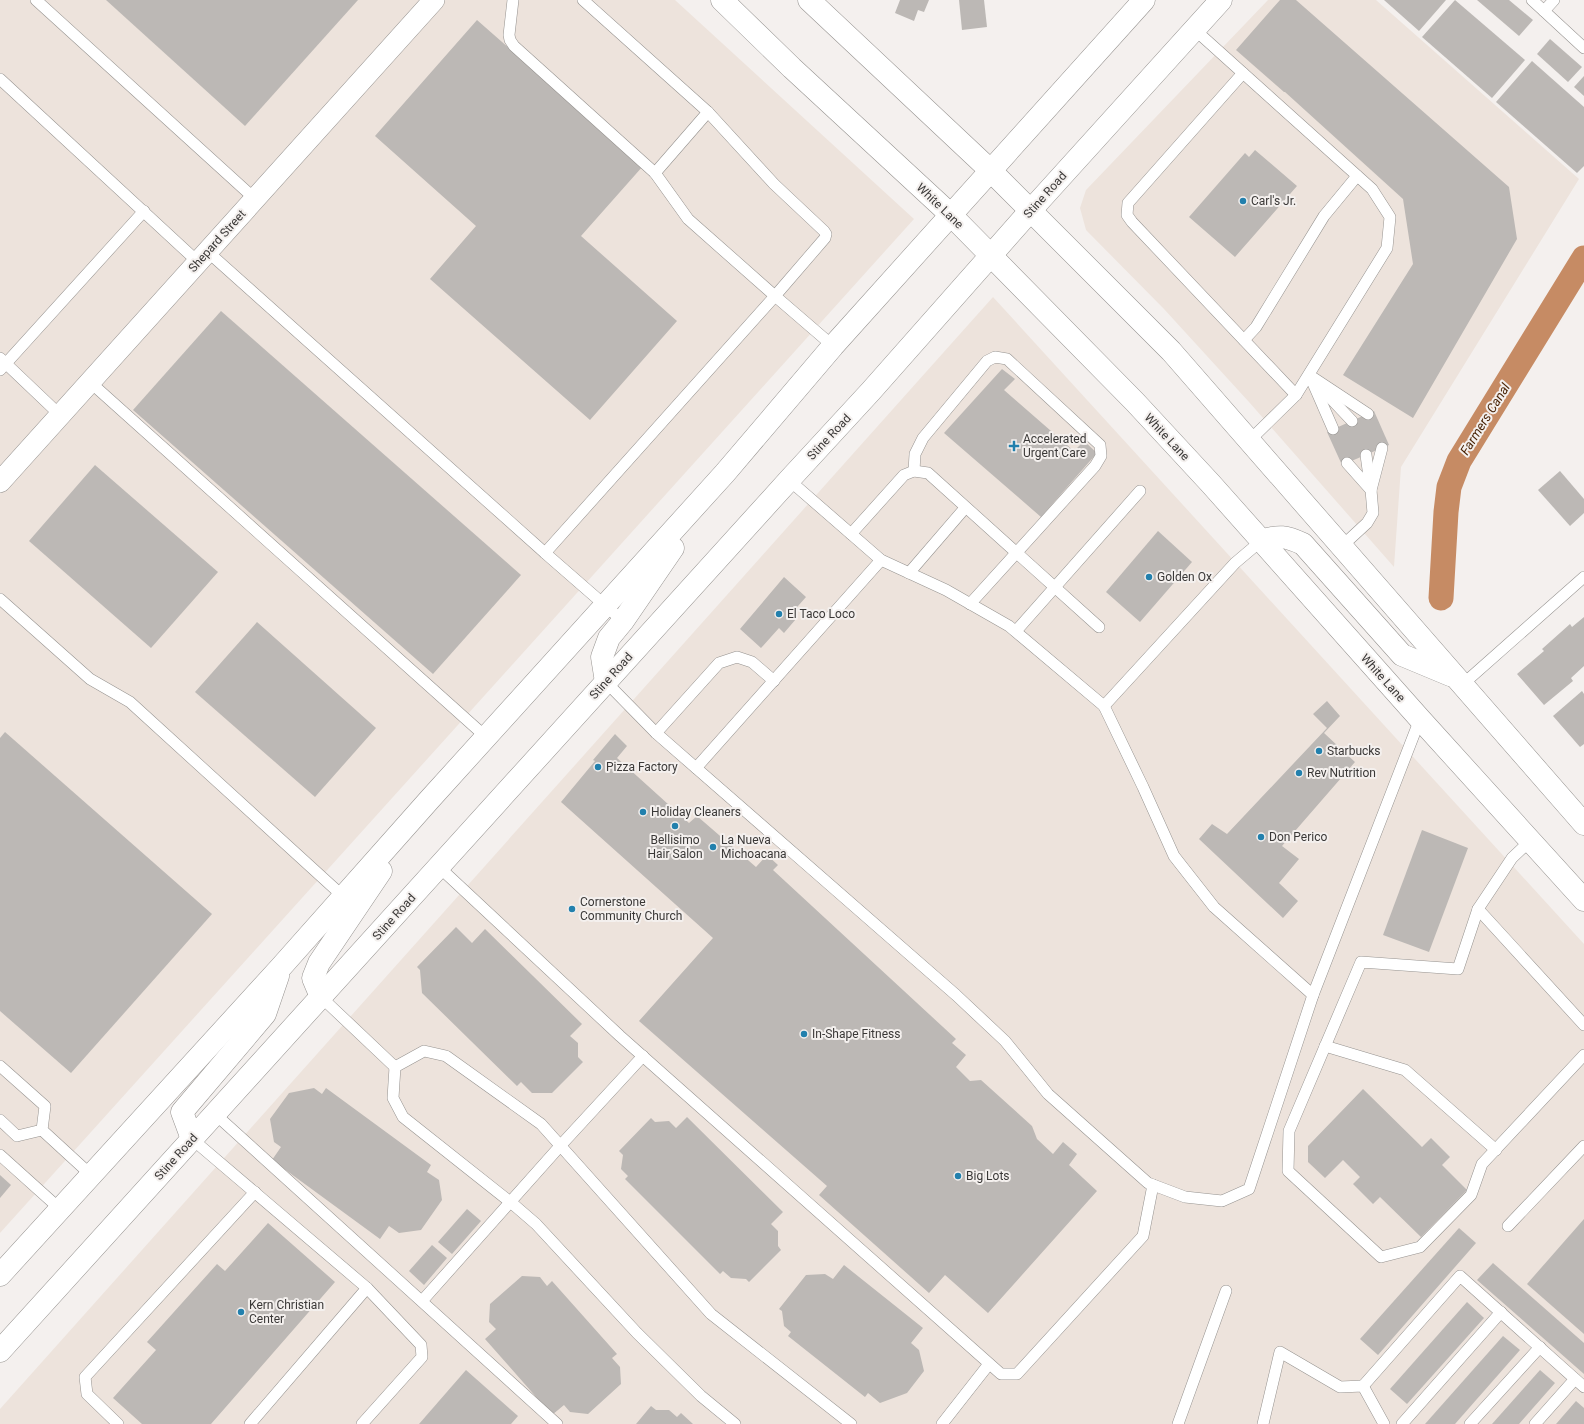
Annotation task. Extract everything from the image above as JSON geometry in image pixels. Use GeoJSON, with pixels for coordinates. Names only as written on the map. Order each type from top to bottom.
{"type":"FeatureCollection","features":[{"type":"Feature","properties":{"kind":"main road","name":"White Lane"},"geometry":{"type":"LineString","coordinates":[[722,0],[792,68],[951,215],[1146,414],[1211,484],[1420,719],[1584,900]]}},
{"type":"Feature","properties":{"kind":"main road"},"geometry":{"type":"LineString","coordinates":[[809,0],[990,170],[1171,351],[1584,824]]}},
{"type":"Feature","properties":{"kind":"main road"},"geometry":{"type":"LineString","coordinates":[[0,1275],[281,967],[350,903],[430,799],[725,473],[833,346],[1144,0]]}},
{"type":"Feature","properties":{"kind":"main road","name":"Stine Road"},"geometry":{"type":"LineString","coordinates":[[0,1351],[788,480],[871,391],[1031,210],[1221,0]]}},
{"type":"Feature","properties":{"kind":"main road"},"geometry":{"type":"LineString","coordinates":[[606,682],[602,657],[609,638],[623,621],[725,473]]}},
{"type":"Feature","properties":{"kind":"main road"},"geometry":{"type":"LineString","coordinates":[[1261,541],[1273,537],[1282,537],[1292,539],[1303,544],[1402,655],[1458,681]]}},
{"type":"Feature","properties":{"kind":"main road"},"geometry":{"type":"LineString","coordinates":[[321,997],[313,978],[319,962],[350,903]]}},
{"type":"Feature","properties":{"kind":"main road"},"geometry":{"type":"LineString","coordinates":[[192,1139],[182,1112],[265,1014],[281,967]]}},
{"type":"Feature","properties":{"kind":"street","name":"Shepard Street"},"geometry":{"type":"LineString","coordinates":[[0,482],[434,0]]}},
{"type":"Feature","properties":{"kind":"lane"},"geometry":{"type":"LineString","coordinates":[[36,0],[255,199]]}},
{"type":"Feature","properties":{"kind":"lane"},"geometry":{"type":"LineString","coordinates":[[513,0],[509,35],[514,46],[655,173],[688,219],[833,346]]}},
{"type":"Feature","properties":{"kind":"lane"},"geometry":{"type":"LineString","coordinates":[[545,553],[776,296],[826,238],[824,231],[774,184],[708,112],[583,0]]}},
{"type":"Feature","properties":{"kind":"lane"},"geometry":{"type":"LineString","coordinates":[[1532,0],[1584,48]]}},
{"type":"Feature","properties":{"kind":"lane"},"geometry":{"type":"LineString","coordinates":[[1544,11],[1554,0]]}},
{"type":"Feature","properties":{"kind":"lane"},"geometry":{"type":"LineString","coordinates":[[1194,29],[1372,189],[1390,217],[1387,248],[1309,375],[1296,395],[1249,442]]}},
{"type":"Feature","properties":{"kind":"lane"},"geometry":{"type":"LineString","coordinates":[[1243,73],[1128,203],[1127,214],[1132,222],[1296,395]]}},
{"type":"Feature","properties":{"kind":"lane"},"geometry":{"type":"LineString","coordinates":[[0,79],[144,211],[203,257],[623,621]]}},
{"type":"Feature","properties":{"kind":"lane"},"geometry":{"type":"LineString","coordinates":[[655,173],[708,112]]}},
{"type":"Feature","properties":{"kind":"lane"},"geometry":{"type":"LineString","coordinates":[[1244,340],[1256,327],[1324,216],[1358,176]]}},
{"type":"Feature","properties":{"kind":"lane"},"geometry":{"type":"LineString","coordinates":[[60,415],[2,364],[144,211]]}},
{"type":"Feature","properties":{"kind":"lane"},"geometry":{"type":"LineString","coordinates":[[914,471],[915,454],[923,438],[987,361],[995,357],[1007,359],[1100,445],[1101,456],[1095,466],[970,604]]}},
{"type":"Feature","properties":{"kind":"lane"},"geometry":{"type":"LineString","coordinates":[[1309,375],[1368,414]]}},
{"type":"Feature","properties":{"kind":"lane"},"geometry":{"type":"LineString","coordinates":[[1309,375],[1352,421]]}},
{"type":"Feature","properties":{"kind":"lane"},"geometry":{"type":"LineString","coordinates":[[1309,375],[1333,429]]}},
{"type":"Feature","properties":{"kind":"lane"},"geometry":{"type":"LineString","coordinates":[[90,382],[486,738]]}},
{"type":"Feature","properties":{"kind":"lane"},"geometry":{"type":"LineString","coordinates":[[1371,490],[1382,448]]}},
{"type":"Feature","properties":{"kind":"lane"},"geometry":{"type":"LineString","coordinates":[[1342,547],[1367,523],[1373,513],[1366,455]]}},
{"type":"Feature","properties":{"kind":"lane"},"geometry":{"type":"LineString","coordinates":[[1347,463],[1371,490]]}},
{"type":"Feature","properties":{"kind":"lane"},"geometry":{"type":"LineString","coordinates":[[852,534],[904,475],[914,471],[928,473],[1099,627]]}},
{"type":"Feature","properties":{"kind":"lane"},"geometry":{"type":"LineString","coordinates":[[788,480],[882,560],[970,604],[1009,626],[1104,706],[1174,856],[1214,907],[1313,995]]}},
{"type":"Feature","properties":{"kind":"lane"},"geometry":{"type":"LineString","coordinates":[[1016,631],[1140,491]]}},
{"type":"Feature","properties":{"kind":"lane"},"geometry":{"type":"LineString","coordinates":[[909,573],[966,508]]}},
{"type":"Feature","properties":{"kind":"lane"},"geometry":{"type":"LineString","coordinates":[[1104,706],[1235,563],[1261,541]]}},
{"type":"Feature","properties":{"kind":"lane"},"geometry":{"type":"LineString","coordinates":[[696,768],[882,560]]}},
{"type":"Feature","properties":{"kind":"lane"},"geometry":{"type":"LineString","coordinates":[[1458,681],[1584,577]]}},
{"type":"Feature","properties":{"kind":"lane"},"geometry":{"type":"LineString","coordinates":[[0,599],[90,679],[130,702],[350,903]]}},
{"type":"Feature","properties":{"kind":"lane"},"geometry":{"type":"LineString","coordinates":[[656,733],[719,663],[736,657],[752,662],[774,681]]}},
{"type":"Feature","properties":{"kind":"lane"},"geometry":{"type":"LineString","coordinates":[[606,682],[656,733],[956,995],[1005,1041],[1048,1094],[1148,1183],[1185,1198],[1222,1201],[1249,1189],[1313,995],[1420,719]]}},
{"type":"Feature","properties":{"kind":"lane"},"geometry":{"type":"LineString","coordinates":[[1530,840],[1512,858],[1478,909],[1458,969],[1361,962],[1289,1131],[1288,1171],[1380,1257],[1420,1247],[1471,1195],[1482,1164],[1584,1054]]}},
{"type":"Feature","properties":{"kind":"lane"},"geometry":{"type":"LineString","coordinates":[[439,867],[643,1056],[1001,1374],[1017,1374],[1143,1236],[1154,1185]]}},
{"type":"Feature","properties":{"kind":"lane"},"geometry":{"type":"LineString","coordinates":[[1478,909],[1584,1025]]}},
{"type":"Feature","properties":{"kind":"lane"},"geometry":{"type":"LineString","coordinates":[[321,997],[395,1067]]}},
{"type":"Feature","properties":{"kind":"lane"},"geometry":{"type":"LineString","coordinates":[[1325,1046],[1405,1070],[1496,1150]]}},
{"type":"Feature","properties":{"kind":"lane"},"geometry":{"type":"LineString","coordinates":[[395,1067],[424,1051],[446,1056],[541,1124],[710,1314],[851,1424]]}},
{"type":"Feature","properties":{"kind":"lane"},"geometry":{"type":"LineString","coordinates":[[422,1301],[561,1145],[643,1056]]}},
{"type":"Feature","properties":{"kind":"lane"},"geometry":{"type":"LineString","coordinates":[[0,1066],[45,1106],[42,1130]]}},
{"type":"Feature","properties":{"kind":"lane"},"geometry":{"type":"LineString","coordinates":[[395,1067],[393,1098],[403,1117],[536,1224],[647,1344],[701,1396],[735,1424]]}},
{"type":"Feature","properties":{"kind":"lane"},"geometry":{"type":"LineString","coordinates":[[215,1114],[557,1424]]}},
{"type":"Feature","properties":{"kind":"lane"},"geometry":{"type":"LineString","coordinates":[[0,1120],[17,1136],[42,1130]]}},
{"type":"Feature","properties":{"kind":"lane"},"geometry":{"type":"LineString","coordinates":[[42,1130],[91,1175]]}},
{"type":"Feature","properties":{"kind":"lane"},"geometry":{"type":"LineString","coordinates":[[192,1139],[367,1288],[421,1345],[422,1357],[362,1424]]}},
{"type":"Feature","properties":{"kind":"lane"},"geometry":{"type":"LineString","coordinates":[[1508,1226],[1584,1146]]}},
{"type":"Feature","properties":{"kind":"lane"},"geometry":{"type":"LineString","coordinates":[[0,1155],[60,1209]]}},
{"type":"Feature","properties":{"kind":"lane"},"geometry":{"type":"LineString","coordinates":[[118,1424],[87,1394],[85,1377],[254,1192]]}},
{"type":"Feature","properties":{"kind":"lane"},"geometry":{"type":"LineString","coordinates":[[1263,1424],[1280,1352],[1340,1387],[1363,1386],[1460,1276],[1584,1387]]}},
{"type":"Feature","properties":{"kind":"lane"},"geometry":{"type":"LineString","coordinates":[[250,1424],[367,1288]]}},
{"type":"Feature","properties":{"kind":"lane"},"geometry":{"type":"LineString","coordinates":[[1178,1424],[1226,1291]]}},
{"type":"Feature","properties":{"kind":"lane"},"geometry":{"type":"LineString","coordinates":[[1402,1424],[1501,1312]]}},
{"type":"Feature","properties":{"kind":"lane"},"geometry":{"type":"LineString","coordinates":[[1470,1424],[1540,1347]]}},
{"type":"Feature","properties":{"kind":"lane"},"geometry":{"type":"LineString","coordinates":[[942,1424],[989,1364]]}},
{"type":"Feature","properties":{"kind":"lane"},"geometry":{"type":"LineString","coordinates":[[1534,1424],[1575,1379]]}},
{"type":"Feature","properties":{"kind":"lane"},"geometry":{"type":"LineString","coordinates":[[1363,1386],[1384,1424]]}},
{"type":"Feature","properties":{"kind":"shaded area"},"geometry":{"type":"Polygon","coordinates":[[[0,0],[675,0],[914,219],[0,1233],[0,0]]]}},
{"type":"Feature","properties":{"kind":"shaded area"},"geometry":{"type":"Polygon","coordinates":[[[1268,0],[1376,0],[1579,179],[1401,467],[1394,567],[1249,402],[1164,309],[1086,230],[1080,208],[1086,190],[1268,0]]]}},
{"type":"Feature","properties":{"kind":"shaded area"},"geometry":{"type":"Polygon","coordinates":[[[993,297],[1584,944],[1584,1424],[0,1424],[0,1409],[993,297]]]}},
{"type":"Feature","properties":{"kind":"building"},"geometry":{"type":"Polygon","coordinates":[[[106,0],[358,0],[245,126],[106,0]]]}},
{"type":"Feature","properties":{"kind":"building"},"geometry":{"type":"Polygon","coordinates":[[[900,0],[929,0],[924,12],[918,10],[914,21],[895,13],[900,0]]]}},
{"type":"Feature","properties":{"kind":"building"},"geometry":{"type":"Polygon","coordinates":[[[959,0],[984,0],[987,27],[962,30],[959,0]]]}},
{"type":"Feature","properties":{"kind":"building"},"geometry":{"type":"Polygon","coordinates":[[[1280,0],[1296,0],[1509,187],[1517,239],[1413,418],[1343,375],[1413,264],[1403,199],[1285,92],[1236,50],[1280,0]]]}},
{"type":"Feature","properties":{"kind":"building"},"geometry":{"type":"Polygon","coordinates":[[[1384,0],[1446,0],[1419,31],[1384,0]]]}},
{"type":"Feature","properties":{"kind":"building"},"geometry":{"type":"Polygon","coordinates":[[[1455,0],[1525,60],[1492,98],[1422,37],[1455,0]]]}},
{"type":"Feature","properties":{"kind":"building"},"geometry":{"type":"Polygon","coordinates":[[[1477,0],[1509,0],[1533,20],[1519,36],[1477,0]]]}},
{"type":"Feature","properties":{"kind":"building"},"geometry":{"type":"Polygon","coordinates":[[[477,20],[643,166],[581,236],[677,321],[590,420],[430,279],[476,226],[375,136],[477,20]]]}},
{"type":"Feature","properties":{"kind":"building"},"geometry":{"type":"Polygon","coordinates":[[[1550,39],[1582,67],[1568,82],[1537,54],[1550,39]]]}},
{"type":"Feature","properties":{"kind":"building"},"geometry":{"type":"Polygon","coordinates":[[[1532,61],[1584,107],[1584,166],[1577,173],[1496,102],[1532,61]]]}},
{"type":"Feature","properties":{"kind":"building"},"geometry":{"type":"Polygon","coordinates":[[[1584,76],[1584,96],[1574,87],[1584,76]]]}},
{"type":"Feature","properties":{"kind":"building","name":"Carl's Jr."},"geometry":{"type":"Polygon","coordinates":[[[1255,150],[1297,186],[1235,257],[1189,217],[1245,153],[1249,157],[1255,150]]]}},
{"type":"Feature","properties":{"kind":"building"},"geometry":{"type":"Polygon","coordinates":[[[221,311],[521,575],[433,674],[133,410],[221,311]]]}},
{"type":"Feature","properties":{"kind":"building","name":"Accelerated Urgent Care"},"geometry":{"type":"Polygon","coordinates":[[[1002,369],[1015,379],[1004,390],[1074,451],[1084,441],[1097,453],[1041,517],[944,433],[1002,369]]]}},
{"type":"Feature","properties":{"kind":"building"},"geometry":{"type":"Polygon","coordinates":[[[1374,411],[1389,445],[1342,465],[1327,432],[1374,411]]]}},
{"type":"Feature","properties":{"kind":"building"},"geometry":{"type":"Polygon","coordinates":[[[95,465],[218,572],[151,648],[29,541],[95,465]]]}},
{"type":"Feature","properties":{"kind":"building"},"geometry":{"type":"Polygon","coordinates":[[[1560,471],[1584,499],[1584,513],[1570,526],[1538,490],[1560,471]]]}},
{"type":"Feature","properties":{"kind":"building","name":"Golden Ox"},"geometry":{"type":"Polygon","coordinates":[[[1158,531],[1192,562],[1140,622],[1106,592],[1158,531]]]}},
{"type":"Feature","properties":{"kind":"building"},"geometry":{"type":"Polygon","coordinates":[[[784,577],[806,597],[791,614],[796,619],[784,633],[779,628],[761,648],[740,629],[784,577]]]}},
{"type":"Feature","properties":{"kind":"building"},"geometry":{"type":"Polygon","coordinates":[[[1584,617],[1584,666],[1571,678],[1573,681],[1544,705],[1517,674],[1544,651],[1542,649],[1570,624],[1572,627],[1584,617]]]}},
{"type":"Feature","properties":{"kind":"building"},"geometry":{"type":"Polygon","coordinates":[[[257,622],[376,728],[315,797],[195,692],[257,622]]]}},
{"type":"Feature","properties":{"kind":"building"},"geometry":{"type":"Polygon","coordinates":[[[1582,691],[1584,694],[1584,744],[1580,747],[1553,716],[1582,691]]]}},
{"type":"Feature","properties":{"kind":"building"},"geometry":{"type":"Polygon","coordinates":[[[1327,701],[1340,716],[1324,733],[1355,762],[1282,846],[1299,859],[1279,883],[1298,901],[1283,918],[1199,839],[1212,824],[1227,834],[1327,728],[1313,714],[1327,701]]]}},
{"type":"Feature","properties":{"kind":"building"},"geometry":{"type":"Polygon","coordinates":[[[5,732],[212,914],[71,1073],[0,1011],[0,738],[5,732]]]}},
{"type":"Feature","properties":{"kind":"building"},"geometry":{"type":"Polygon","coordinates":[[[615,734],[627,746],[617,758],[689,823],[697,816],[756,867],[767,855],[778,865],[773,870],[956,1039],[952,1043],[966,1055],[956,1067],[970,1081],[981,1080],[1032,1126],[1037,1139],[1053,1154],[1063,1142],[1077,1154],[1069,1165],[1097,1191],[988,1313],[945,1275],[929,1293],[819,1195],[827,1186],[639,1021],[713,938],[561,802],[615,734]]]}},
{"type":"Feature","properties":{"kind":"building"},"geometry":{"type":"Polygon","coordinates":[[[1422,830],[1468,848],[1429,952],[1383,935],[1422,830]]]}},
{"type":"Feature","properties":{"kind":"building"},"geometry":{"type":"Polygon","coordinates":[[[456,927],[472,943],[485,929],[582,1024],[570,1036],[578,1043],[578,1057],[583,1062],[552,1093],[532,1093],[521,1082],[517,1086],[422,993],[420,970],[417,967],[456,927]]]}},
{"type":"Feature","properties":{"kind":"building"},"geometry":{"type":"Polygon","coordinates":[[[314,1088],[322,1094],[326,1088],[431,1165],[427,1172],[439,1180],[442,1200],[421,1230],[399,1233],[389,1226],[380,1239],[272,1160],[281,1147],[274,1142],[270,1119],[289,1093],[314,1088]]]}},
{"type":"Feature","properties":{"kind":"building"},"geometry":{"type":"Polygon","coordinates":[[[1363,1089],[1422,1147],[1431,1138],[1450,1157],[1442,1165],[1467,1190],[1421,1237],[1380,1197],[1373,1204],[1353,1184],[1360,1177],[1343,1160],[1325,1178],[1308,1162],[1308,1146],[1363,1089]]]}},
{"type":"Feature","properties":{"kind":"building"},"geometry":{"type":"Polygon","coordinates":[[[687,1117],[783,1212],[771,1224],[778,1231],[778,1246],[781,1250],[749,1282],[746,1279],[731,1278],[723,1271],[720,1274],[625,1179],[628,1176],[621,1169],[623,1155],[619,1151],[651,1118],[655,1122],[669,1121],[676,1128],[687,1117]]]}},
{"type":"Feature","properties":{"kind":"building"},"geometry":{"type":"Polygon","coordinates":[[[0,1175],[11,1185],[0,1198],[0,1175]]]}},
{"type":"Feature","properties":{"kind":"building"},"geometry":{"type":"Polygon","coordinates":[[[467,1209],[481,1221],[452,1254],[438,1242],[467,1209]]]}},
{"type":"Feature","properties":{"kind":"building"},"geometry":{"type":"Polygon","coordinates":[[[1584,1219],[1584,1334],[1527,1284],[1584,1219]]]}},
{"type":"Feature","properties":{"kind":"building","name":"Kern Christian Center"},"geometry":{"type":"Polygon","coordinates":[[[268,1223],[335,1282],[211,1424],[142,1424],[113,1398],[156,1350],[147,1342],[217,1264],[225,1271],[268,1223]]]}},
{"type":"Feature","properties":{"kind":"building"},"geometry":{"type":"Polygon","coordinates":[[[1459,1228],[1476,1243],[1378,1355],[1360,1339],[1459,1228]]]}},
{"type":"Feature","properties":{"kind":"building"},"geometry":{"type":"Polygon","coordinates":[[[432,1245],[447,1258],[424,1285],[409,1271],[432,1245]]]}},
{"type":"Feature","properties":{"kind":"building"},"geometry":{"type":"Polygon","coordinates":[[[1493,1263],[1584,1343],[1584,1374],[1477,1280],[1493,1263]]]}},
{"type":"Feature","properties":{"kind":"building"},"geometry":{"type":"Polygon","coordinates":[[[844,1265],[923,1328],[911,1343],[919,1350],[924,1371],[907,1393],[880,1403],[868,1393],[865,1397],[788,1336],[791,1332],[784,1326],[782,1311],[779,1309],[806,1275],[825,1274],[833,1279],[844,1265]]]}},
{"type":"Feature","properties":{"kind":"building"},"geometry":{"type":"Polygon","coordinates":[[[522,1276],[540,1277],[547,1286],[552,1281],[617,1354],[612,1358],[620,1367],[621,1384],[588,1414],[570,1412],[564,1405],[552,1415],[485,1339],[496,1329],[489,1322],[490,1304],[522,1276]]]}},
{"type":"Feature","properties":{"kind":"building"},"geometry":{"type":"Polygon","coordinates":[[[1467,1302],[1484,1318],[1407,1404],[1390,1389],[1467,1302]]]}},
{"type":"Feature","properties":{"kind":"building"},"geometry":{"type":"Polygon","coordinates":[[[1503,1336],[1520,1350],[1455,1424],[1425,1424],[1503,1336]]]}},
{"type":"Feature","properties":{"kind":"building"},"geometry":{"type":"Polygon","coordinates":[[[466,1370],[518,1416],[511,1424],[419,1424],[466,1370]]]}},
{"type":"Feature","properties":{"kind":"building"},"geometry":{"type":"Polygon","coordinates":[[[1540,1370],[1555,1383],[1519,1424],[1492,1424],[1540,1370]]]}},
{"type":"Feature","properties":{"kind":"building"},"geometry":{"type":"Polygon","coordinates":[[[1576,1401],[1584,1408],[1584,1424],[1556,1424],[1576,1401]]]}},
{"type":"Feature","properties":{"kind":"building"},"geometry":{"type":"Polygon","coordinates":[[[651,1406],[656,1410],[669,1410],[677,1417],[681,1413],[693,1424],[636,1424],[651,1406]]]}},
{"type":"Feature","properties":{"kind":"waterway","name":"Farmers Canal"},"geometry":{"type":"LineString","coordinates":[[1441,598],[1449,487],[1459,461],[1584,258]]}},
{"type":"Feature","properties":{"kind":"place","name":"Carl's Jr."},"geometry":{"type":"Point","coordinates":[1243,201]}},
{"type":"Feature","properties":{"kind":"place","name":"Accelerated Urgent Care"},"geometry":{"type":"Point","coordinates":[1014,446]}},
{"type":"Feature","properties":{"kind":"place","name":"Golden Ox"},"geometry":{"type":"Point","coordinates":[1149,577]}},
{"type":"Feature","properties":{"kind":"place","name":"El Taco Loco"},"geometry":{"type":"Point","coordinates":[779,614]}},
{"type":"Feature","properties":{"kind":"place","name":"Starbucks"},"geometry":{"type":"Point","coordinates":[1319,751]}},
{"type":"Feature","properties":{"kind":"place","name":"Pizza Factory"},"geometry":{"type":"Point","coordinates":[598,767]}},
{"type":"Feature","properties":{"kind":"place","name":"Rev Nutrition"},"geometry":{"type":"Point","coordinates":[1299,773]}},
{"type":"Feature","properties":{"kind":"place","name":"Holiday Cleaners"},"geometry":{"type":"Point","coordinates":[643,812]}},
{"type":"Feature","properties":{"kind":"place","name":"Bellisimo Hair Salon"},"geometry":{"type":"Point","coordinates":[675,826]}},
{"type":"Feature","properties":{"kind":"place","name":"Don Perico"},"geometry":{"type":"Point","coordinates":[1261,837]}},
{"type":"Feature","properties":{"kind":"place","name":"La Nueva Michoacana"},"geometry":{"type":"Point","coordinates":[713,847]}},
{"type":"Feature","properties":{"kind":"place","name":"Cornerstone Community Church"},"geometry":{"type":"Point","coordinates":[572,909]}},
{"type":"Feature","properties":{"kind":"place","name":"In-Shape Fitness"},"geometry":{"type":"Point","coordinates":[804,1034]}},
{"type":"Feature","properties":{"kind":"place","name":"Big Lots"},"geometry":{"type":"Point","coordinates":[958,1176]}},
{"type":"Feature","properties":{"kind":"place","name":"Kern Christian Center"},"geometry":{"type":"Point","coordinates":[241,1312]}}]}
